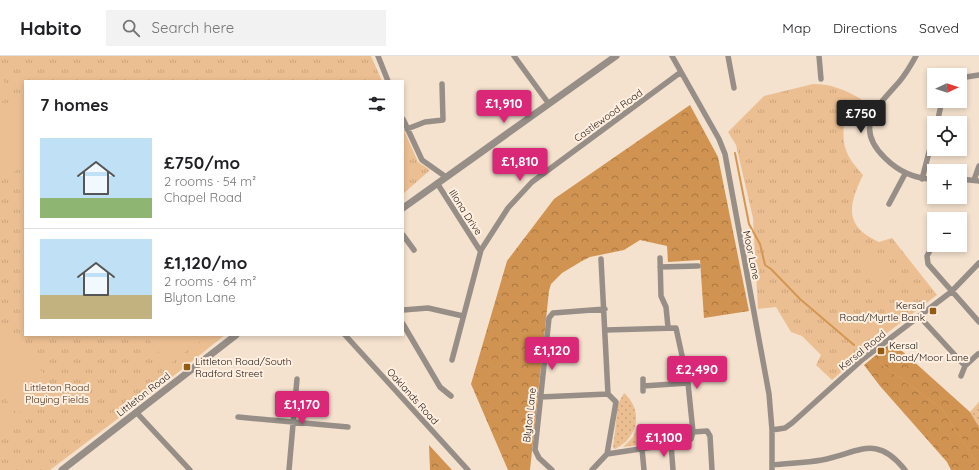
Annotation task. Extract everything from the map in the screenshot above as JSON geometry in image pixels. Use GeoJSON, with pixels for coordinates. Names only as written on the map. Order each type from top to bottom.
{"type":"FeatureCollection","features":[{"type":"Feature","properties":{"kind":"street"},"geometry":{"type":"LineString","coordinates":[[378,56],[388,80]]}},
{"type":"Feature","properties":{"kind":"street"},"geometry":{"type":"LineString","coordinates":[[514,56],[549,104]]}},
{"type":"Feature","properties":{"kind":"street"},"geometry":{"type":"LineString","coordinates":[[404,207],[616,56]]}},
{"type":"Feature","properties":{"kind":"street","name":"Moor Lane"},"geometry":{"type":"LineString","coordinates":[[672,56],[719,139],[725,154],[769,394],[772,430],[772,467]]}},
{"type":"Feature","properties":{"kind":"street"},"geometry":{"type":"LineString","coordinates":[[728,56],[734,88]]}},
{"type":"Feature","properties":{"kind":"street"},"geometry":{"type":"LineString","coordinates":[[819,56],[821,78]]}},
{"type":"Feature","properties":{"kind":"street"},"geometry":{"type":"LineString","coordinates":[[916,56],[905,74],[875,109],[869,127],[870,137],[875,148],[889,162],[905,174],[927,179]]}},
{"type":"Feature","properties":{"kind":"street","name":"Castlewood Road"},"geometry":{"type":"LineString","coordinates":[[452,360],[481,250],[504,213],[532,182],[681,72]]}},
{"type":"Feature","properties":{"kind":"street"},"geometry":{"type":"LineString","coordinates":[[967,77],[979,75]]}},
{"type":"Feature","properties":{"kind":"street"},"geometry":{"type":"LineString","coordinates":[[407,129],[425,122],[443,120],[442,84]]}},
{"type":"Feature","properties":{"kind":"street"},"geometry":{"type":"LineString","coordinates":[[404,122],[422,160],[446,177]]}},
{"type":"Feature","properties":{"kind":"street"},"geometry":{"type":"LineString","coordinates":[[922,179],[928,156]]}},
{"type":"Feature","properties":{"kind":"street"},"geometry":{"type":"LineString","coordinates":[[967,180],[977,181],[979,166]]}},
{"type":"Feature","properties":{"kind":"street"},"geometry":{"type":"LineString","coordinates":[[889,204],[905,174]]}},
{"type":"Feature","properties":{"kind":"street","name":"Illona Drive"},"geometry":{"type":"LineString","coordinates":[[437,183],[481,250]]}},
{"type":"Feature","properties":{"kind":"street"},"geometry":{"type":"LineString","coordinates":[[404,235],[414,250]]}},
{"type":"Feature","properties":{"kind":"street"},"geometry":{"type":"LineString","coordinates":[[929,252],[927,256],[928,264],[951,292],[979,322]]}},
{"type":"Feature","properties":{"kind":"street"},"geometry":{"type":"LineString","coordinates":[[660,258],[661,296],[666,305],[668,328]]}},
{"type":"Feature","properties":{"kind":"street"},"geometry":{"type":"LineString","coordinates":[[592,470],[607,454],[616,402],[608,394],[605,309],[601,259]]}},
{"type":"Feature","properties":{"kind":"street","name":"Kersal Road"},"geometry":{"type":"LineString","coordinates":[[772,430],[785,428],[792,423],[863,360],[951,292],[979,263]]}},
{"type":"Feature","properties":{"kind":"street"},"geometry":{"type":"LineString","coordinates":[[660,267],[698,266]]}},
{"type":"Feature","properties":{"kind":"street"},"geometry":{"type":"LineString","coordinates":[[404,310],[428,308],[464,316]]}},
{"type":"Feature","properties":{"kind":"street","name":"Blyton Lane"},"geometry":{"type":"LineString","coordinates":[[552,470],[539,458],[535,450],[548,318],[553,313],[605,309]]}},
{"type":"Feature","properties":{"kind":"street"},"geometry":{"type":"LineString","coordinates":[[919,316],[965,366]]}},
{"type":"Feature","properties":{"kind":"street"},"geometry":{"type":"LineString","coordinates":[[404,326],[440,387],[451,396]]}},
{"type":"Feature","properties":{"kind":"street"},"geometry":{"type":"LineString","coordinates":[[606,330],[674,327],[678,332],[688,383],[693,432],[689,441],[607,454]]}},
{"type":"Feature","properties":{"kind":"street","name":"Littleton Road"},"geometry":{"type":"LineString","coordinates":[[62,470],[235,336]]}},
{"type":"Feature","properties":{"kind":"street","name":"Oaklands Road"},"geometry":{"type":"LineString","coordinates":[[346,336],[468,470]]}},
{"type":"Feature","properties":{"kind":"street"},"geometry":{"type":"LineString","coordinates":[[961,376],[965,366],[978,354]]}},
{"type":"Feature","properties":{"kind":"street"},"geometry":{"type":"LineString","coordinates":[[289,470],[297,379]]}},
{"type":"Feature","properties":{"kind":"street"},"geometry":{"type":"LineString","coordinates":[[643,379],[643,389],[688,383]]}},
{"type":"Feature","properties":{"kind":"street"},"geometry":{"type":"LineString","coordinates":[[540,397],[608,394]]}},
{"type":"Feature","properties":{"kind":"street"},"geometry":{"type":"LineString","coordinates":[[136,412],[190,470]]}},
{"type":"Feature","properties":{"kind":"street"},"geometry":{"type":"LineString","coordinates":[[238,417],[348,427]]}},
{"type":"Feature","properties":{"kind":"street"},"geometry":{"type":"LineString","coordinates":[[693,432],[707,431],[710,436],[712,470]]}},
{"type":"Feature","properties":{"kind":"street"},"geometry":{"type":"LineString","coordinates":[[671,444],[673,470]]}},
{"type":"Feature","properties":{"kind":"street"},"geometry":{"type":"LineString","coordinates":[[772,467],[821,460],[858,449],[872,448],[889,453],[905,470]]}},
{"type":"Feature","properties":{"kind":"street"},"geometry":{"type":"LineString","coordinates":[[642,449],[644,470]]}},
{"type":"Feature","properties":{"kind":"green space","name":"Littleton Road Playing Fields"},"geometry":{"type":"Polygon","coordinates":[[[0,56],[371,56],[382,80],[24,80],[24,336],[224,336],[157,389],[50,470],[0,470],[0,56]]]}},
{"type":"Feature","properties":{"kind":"green space"},"geometry":{"type":"Polygon","coordinates":[[[217,71],[224,80],[204,80],[217,71]]]}},
{"type":"Feature","properties":{"kind":"green space"},"geometry":{"type":"Polygon","coordinates":[[[0,76],[13,94],[0,103],[0,76]]]}},
{"type":"Feature","properties":{"kind":"green space"},"geometry":{"type":"Polygon","coordinates":[[[813,84],[838,88],[861,99],[858,110],[844,120],[844,144],[846,150],[852,162],[863,175],[854,196],[852,206],[852,214],[855,222],[868,236],[879,242],[892,238],[937,295],[883,336],[832,380],[816,365],[821,355],[802,336],[791,332],[776,307],[758,309],[753,218],[736,145],[728,132],[764,96],[813,84]]]}},
{"type":"Feature","properties":{"kind":"green space"},"geometry":{"type":"Polygon","coordinates":[[[24,93],[24,165],[0,182],[0,110],[24,93]]]}},
{"type":"Feature","properties":{"kind":"green space"},"geometry":{"type":"Polygon","coordinates":[[[690,105],[718,157],[749,311],[704,318],[700,260],[668,262],[667,246],[640,240],[624,250],[590,257],[562,273],[551,284],[549,291],[530,470],[508,470],[471,384],[507,261],[554,199],[690,105]]]}},
{"type":"Feature","properties":{"kind":"green space"},"geometry":{"type":"Polygon","coordinates":[[[404,130],[418,162],[430,170],[404,193],[404,130]]]}},
{"type":"Feature","properties":{"kind":"green space"},"geometry":{"type":"Polygon","coordinates":[[[872,255],[888,273],[873,284],[858,266],[872,255]]]}},
{"type":"Feature","properties":{"kind":"green space"},"geometry":{"type":"Polygon","coordinates":[[[7,326],[53,386],[17,414],[0,392],[0,332],[7,326]]]}},
{"type":"Feature","properties":{"kind":"green space"},"geometry":{"type":"Polygon","coordinates":[[[146,336],[179,336],[189,349],[169,365],[146,336]]]}},
{"type":"Feature","properties":{"kind":"green space"},"geometry":{"type":"Polygon","coordinates":[[[185,336],[207,336],[193,347],[185,336]]]}},
{"type":"Feature","properties":{"kind":"green space"},"geometry":{"type":"Polygon","coordinates":[[[892,342],[970,412],[979,427],[979,470],[951,470],[947,462],[880,386],[864,365],[892,342]]]}},
{"type":"Feature","properties":{"kind":"green space"},"geometry":{"type":"Polygon","coordinates":[[[624,393],[634,408],[636,424],[629,438],[615,449],[613,448],[618,404],[624,393]]]}},
{"type":"Feature","properties":{"kind":"green space"},"geometry":{"type":"Polygon","coordinates":[[[0,400],[14,418],[0,429],[0,400]]]}},
{"type":"Feature","properties":{"kind":"green space"},"geometry":{"type":"Polygon","coordinates":[[[979,402],[979,427],[970,412],[979,402]]]}},
{"type":"Feature","properties":{"kind":"green space"},"geometry":{"type":"Polygon","coordinates":[[[637,428],[644,438],[653,443],[623,447],[633,437],[637,428]]]}},
{"type":"Feature","properties":{"kind":"green space"},"geometry":{"type":"Polygon","coordinates":[[[429,445],[452,470],[430,470],[429,445]]]}},
{"type":"Feature","properties":{"kind":"waterway"},"geometry":{"type":"LineString","coordinates":[[735,153],[749,224],[760,244],[765,265],[771,269],[800,299],[854,345]]}},
{"type":"Feature","properties":{"kind":"waterway"},"geometry":{"type":"LineString","coordinates":[[879,362],[942,409],[973,457],[979,470]]}},
{"type":"Feature","properties":{"kind":"place","name":"Kersal Road/Myrtle Bank"},"geometry":{"type":"Point","coordinates":[933,311]}},
{"type":"Feature","properties":{"kind":"place","name":"Kersal Road/Moor Lane"},"geometry":{"type":"Point","coordinates":[881,351]}},
{"type":"Feature","properties":{"kind":"place","name":"Littleton Road/South Radford Street"},"geometry":{"type":"Point","coordinates":[187,367]}}]}
